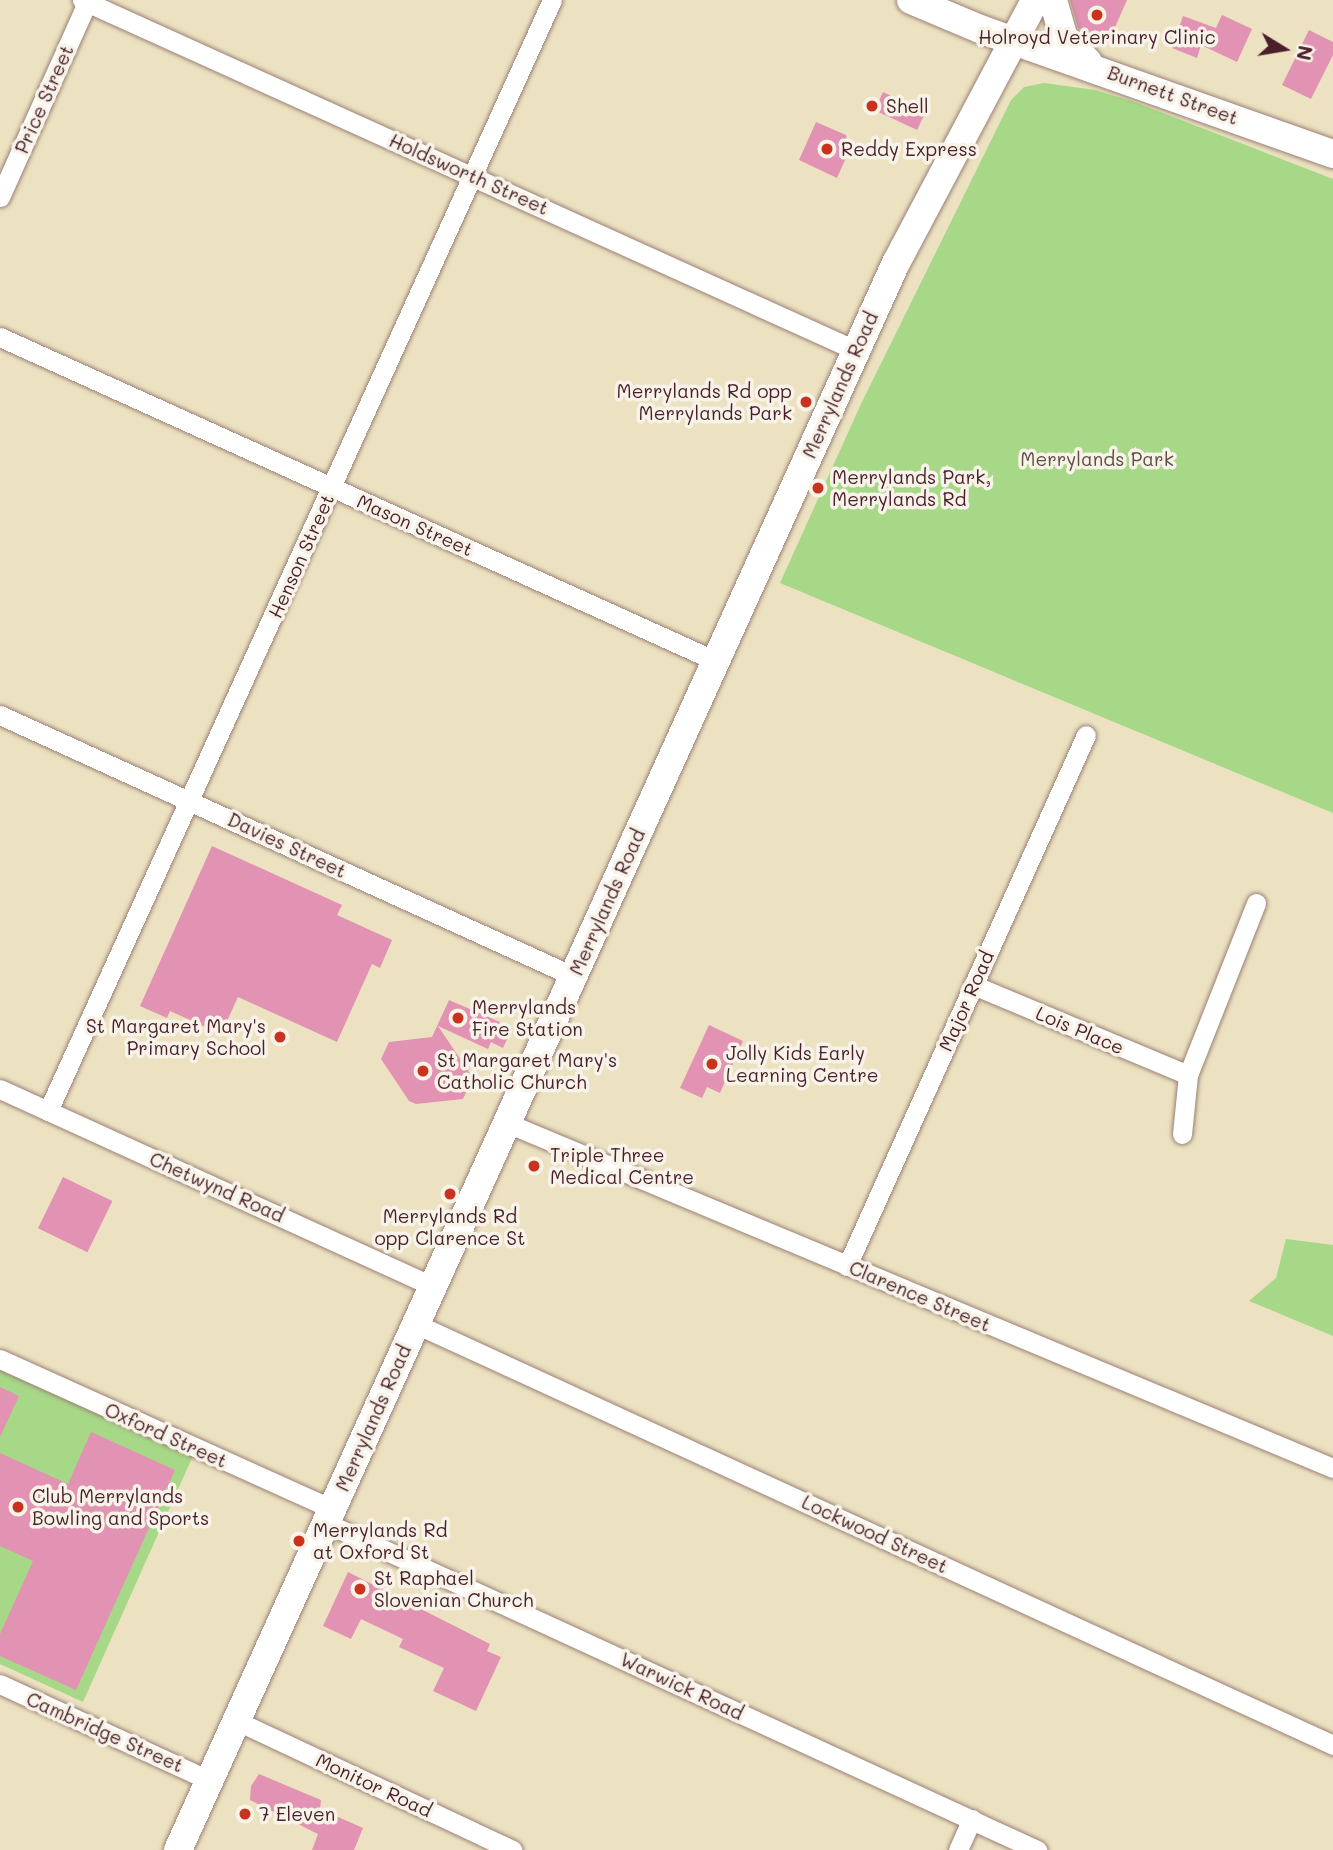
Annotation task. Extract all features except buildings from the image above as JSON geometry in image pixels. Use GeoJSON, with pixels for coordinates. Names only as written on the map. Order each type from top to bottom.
{"type":"FeatureCollection","features":[{"type":"Feature","properties":{"kind":"main road","name":"Burnett Street"},"geometry":{"type":"LineString","coordinates":[[911,0],[1011,40],[1092,65],[1333,154]]}},
{"type":"Feature","properties":{"kind":"main road","name":"Merrylands Road"},"geometry":{"type":"LineString","coordinates":[[178,1850],[855,350],[914,226],[1011,40],[1035,0]]}},
{"type":"Feature","properties":{"kind":"main road"},"geometry":{"type":"LineString","coordinates":[[1053,0],[1063,36],[1092,65]]}},
{"type":"Feature","properties":{"kind":"street","name":"Henson Street"},"geometry":{"type":"LineString","coordinates":[[48,1111],[552,0]]}},
{"type":"Feature","properties":{"kind":"street","name":"Holdsworth Street"},"geometry":{"type":"LineString","coordinates":[[85,1],[855,350]]}},
{"type":"Feature","properties":{"kind":"street","name":"Price Street"},"geometry":{"type":"LineString","coordinates":[[0,197],[7,163],[85,1]]}},
{"type":"Feature","properties":{"kind":"street","name":"Mason Street"},"geometry":{"type":"LineString","coordinates":[[0,337],[716,660]]}},
{"type":"Feature","properties":{"kind":"street","name":"Davies Street"},"geometry":{"type":"LineString","coordinates":[[0,715],[573,976]]}},
{"type":"Feature","properties":{"kind":"street","name":"Major Road"},"geometry":{"type":"LineString","coordinates":[[847,1266],[1086,735]]}},
{"type":"Feature","properties":{"kind":"street"},"geometry":{"type":"LineString","coordinates":[[1182,1134],[1188,1075],[1256,903]]}},
{"type":"Feature","properties":{"kind":"street","name":"Lois Place"},"geometry":{"type":"LineString","coordinates":[[973,985],[1188,1075]]}},
{"type":"Feature","properties":{"kind":"street","name":"Chetwynd Road"},"geometry":{"type":"LineString","coordinates":[[0,1089],[433,1286]]}},
{"type":"Feature","properties":{"kind":"street","name":"Clarence Street"},"geometry":{"type":"LineString","coordinates":[[507,1123],[1333,1468]]}},
{"type":"Feature","properties":{"kind":"street","name":"Lockwood Street"},"geometry":{"type":"LineString","coordinates":[[416,1324],[1333,1745]]}},
{"type":"Feature","properties":{"kind":"street","name":"Oxford Street"},"geometry":{"type":"LineString","coordinates":[[0,1359],[329,1516]]}},
{"type":"Feature","properties":{"kind":"street","name":"Warwick Road"},"geometry":{"type":"LineString","coordinates":[[329,1516],[1037,1850]]}},
{"type":"Feature","properties":{"kind":"street","name":"Cambridge Street"},"geometry":{"type":"LineString","coordinates":[[0,1684],[209,1780]]}},
{"type":"Feature","properties":{"kind":"street","name":"Monitor Road"},"geometry":{"type":"LineString","coordinates":[[237,1721],[512,1850]]}},
{"type":"Feature","properties":{"kind":"street"},"geometry":{"type":"LineString","coordinates":[[958,1850],[972,1819]]}},
{"type":"Feature","properties":{"kind":"green space","name":"Merrylands Park"},"geometry":{"type":"Polygon","coordinates":[[[1044,83],[1095,90],[1132,101],[1333,179],[1333,813],[780,583],[861,404],[1011,100],[1024,87],[1044,83]]]}},
{"type":"Feature","properties":{"kind":"green space"},"geometry":{"type":"Polygon","coordinates":[[[1286,1239],[1333,1245],[1333,1336],[1249,1301],[1276,1278],[1286,1239]]]}},
{"type":"Feature","properties":{"kind":"green space"},"geometry":{"type":"Polygon","coordinates":[[[0,1366],[196,1449],[83,1702],[0,1664],[0,1366]]]}},
{"type":"Feature","properties":{"kind":"place","name":"Holroyd Veterinary Clinic"},"geometry":{"type":"Point","coordinates":[1097,15]}},
{"type":"Feature","properties":{"kind":"place","name":"Shell"},"geometry":{"type":"Point","coordinates":[872,106]}},
{"type":"Feature","properties":{"kind":"place","name":"Reddy Express"},"geometry":{"type":"Point","coordinates":[827,149]}},
{"type":"Feature","properties":{"kind":"place","name":"Merrylands Rd opp Merrylands Park"},"geometry":{"type":"Point","coordinates":[806,402]}},
{"type":"Feature","properties":{"kind":"place","name":"Merrylands Park, Merrylands Rd"},"geometry":{"type":"Point","coordinates":[818,488]}},
{"type":"Feature","properties":{"kind":"place","name":"Merrylands Fire Station"},"geometry":{"type":"Point","coordinates":[458,1018]}},
{"type":"Feature","properties":{"kind":"place","name":"St Margaret Mary's Primary School"},"geometry":{"type":"Point","coordinates":[280,1037]}},
{"type":"Feature","properties":{"kind":"place","name":"Jolly Kids Early Learning Centre"},"geometry":{"type":"Point","coordinates":[712,1064]}},
{"type":"Feature","properties":{"kind":"place","name":"St Margaret Mary's Catholic Church"},"geometry":{"type":"Point","coordinates":[423,1071]}},
{"type":"Feature","properties":{"kind":"place","name":"Triple Three Medical Centre"},"geometry":{"type":"Point","coordinates":[534,1166]}},
{"type":"Feature","properties":{"kind":"place","name":"Merrylands Rd opp Clarence St"},"geometry":{"type":"Point","coordinates":[450,1194]}},
{"type":"Feature","properties":{"kind":"place","name":"Club Merrylands Bowling and Sports"},"geometry":{"type":"Point","coordinates":[18,1507]}},
{"type":"Feature","properties":{"kind":"place","name":"Merrylands Rd at Oxford St"},"geometry":{"type":"Point","coordinates":[299,1541]}},
{"type":"Feature","properties":{"kind":"place","name":"St Raphael Slovenian Church"},"geometry":{"type":"Point","coordinates":[360,1589]}},
{"type":"Feature","properties":{"kind":"place","name":"7 Eleven"},"geometry":{"type":"Point","coordinates":[245,1814]}}]}
